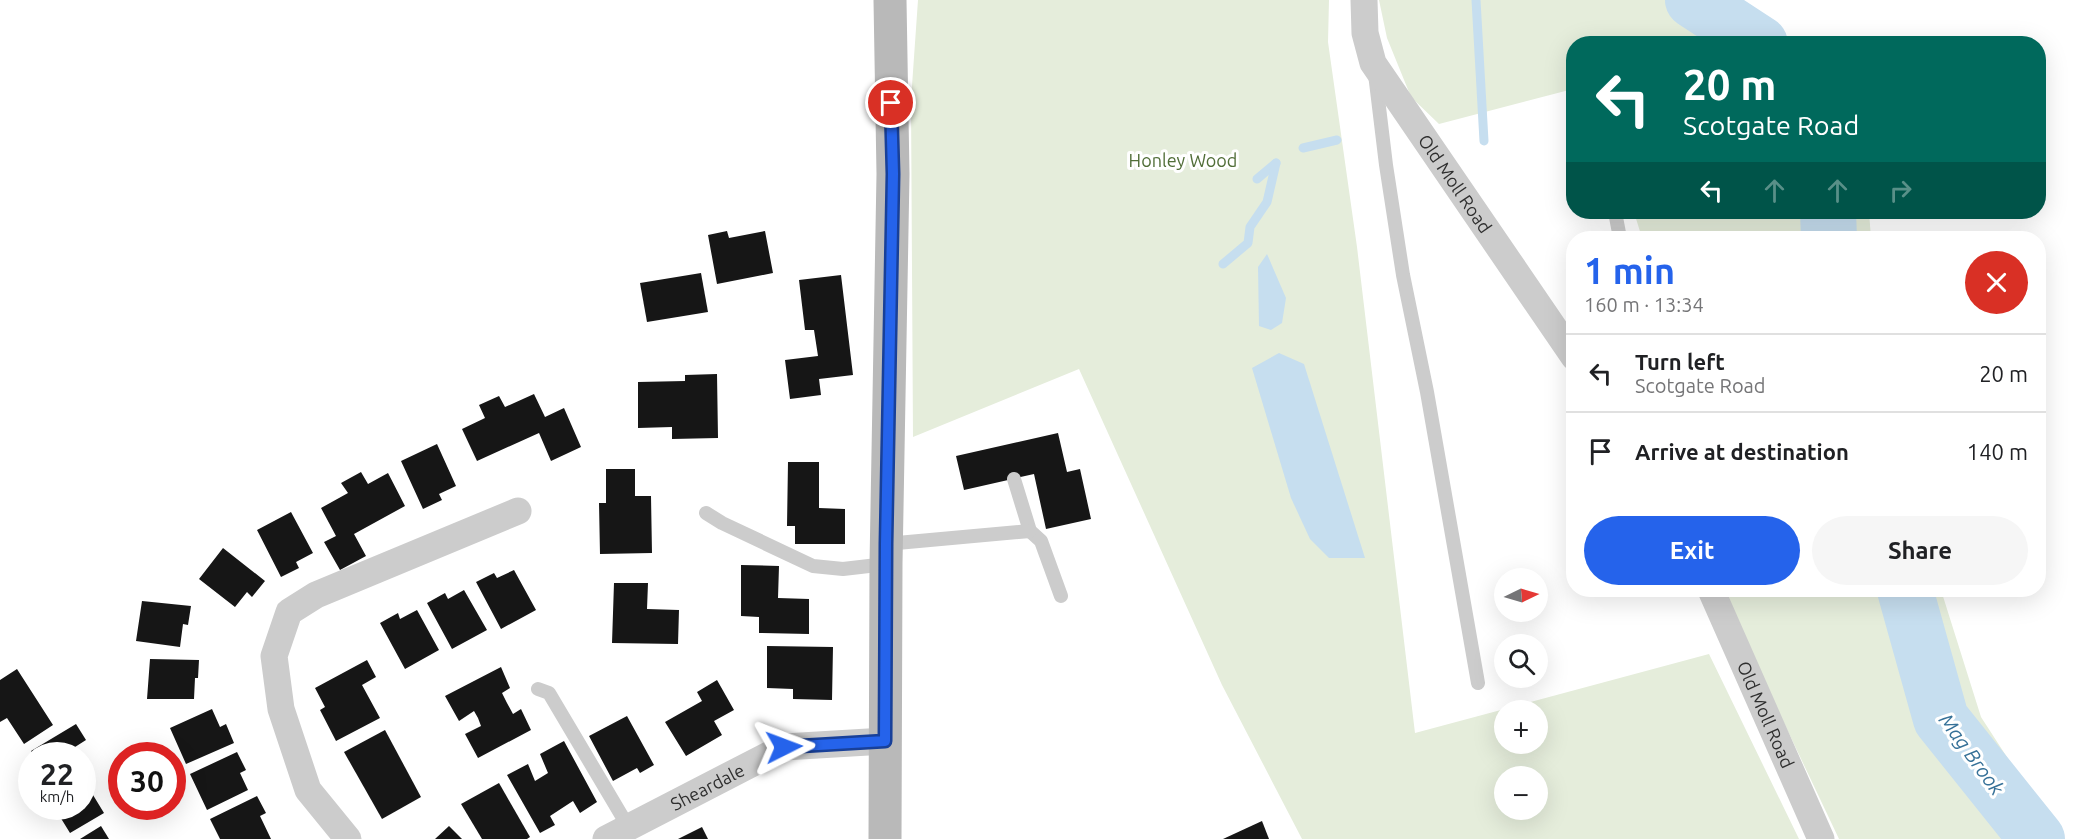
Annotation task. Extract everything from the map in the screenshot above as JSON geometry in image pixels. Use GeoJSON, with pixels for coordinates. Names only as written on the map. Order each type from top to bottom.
{"type":"FeatureCollection","features":[{"type":"Feature","properties":{"kind":"street"},"geometry":{"type":"LineString","coordinates":[[885,839],[886,554],[893,174],[890,0]]}},
{"type":"Feature","properties":{"kind":"street","name":"Old Moll Road"},"geometry":{"type":"LineString","coordinates":[[1364,0],[1365,33],[1373,63],[1566,345]]}},
{"type":"Feature","properties":{"kind":"street"},"geometry":{"type":"LineString","coordinates":[[348,839],[308,790],[281,709],[274,656],[289,612],[316,595],[518,511]]}},
{"type":"Feature","properties":{"kind":"street","name":"Old Moll Road"},"geometry":{"type":"LineString","coordinates":[[1714,597],[1821,839]]}},
{"type":"Feature","properties":{"kind":"street","name":"Sheardale"},"geometry":{"type":"LineString","coordinates":[[617,833],[784,747],[885,741]]}},
{"type":"Feature","properties":{"kind":"lane"},"geometry":{"type":"LineString","coordinates":[[1373,63],[1403,275],[1479,683]]}},
{"type":"Feature","properties":{"kind":"lane"},"geometry":{"type":"LineString","coordinates":[[1014,479],[1030,531],[1041,540],[1061,596]]}},
{"type":"Feature","properties":{"kind":"lane"},"geometry":{"type":"LineString","coordinates":[[706,513],[722,523],[813,566],[843,569],[886,554],[1030,531]]}},
{"type":"Feature","properties":{"kind":"lane"},"geometry":{"type":"LineString","coordinates":[[538,689],[549,693],[617,833]]}},
{"type":"Feature","properties":{"kind":"green space","name":"Honley Wood"},"geometry":{"type":"Polygon","coordinates":[[[918,0],[1329,0],[1328,42],[1357,247],[1415,733],[1494,712],[1494,754],[1548,754],[1548,700],[1538,700],[1709,654],[1799,839],[1302,839],[1222,685],[1079,369],[913,437],[911,100],[918,0]]]}},
{"type":"Feature","properties":{"kind":"green space"},"geometry":{"type":"Polygon","coordinates":[[[1379,0],[1725,0],[1773,36],[1566,36],[1566,91],[1439,124],[1411,97],[1387,38],[1379,0]]]}},
{"type":"Feature","properties":{"kind":"green space"},"geometry":{"type":"Polygon","coordinates":[[[1636,219],[1870,219],[1870,231],[1640,231],[1636,219]]]}},
{"type":"Feature","properties":{"kind":"green space"},"geometry":{"type":"Polygon","coordinates":[[[1724,597],[1943,597],[1981,717],[2060,839],[1839,839],[1724,597]]]}},
{"type":"Feature","properties":{"kind":"water"},"geometry":{"type":"Polygon","coordinates":[[[1267,254],[1286,298],[1282,323],[1271,330],[1259,326],[1258,267],[1267,254]]]}},
{"type":"Feature","properties":{"kind":"water"},"geometry":{"type":"Polygon","coordinates":[[[1279,353],[1304,364],[1365,558],[1329,558],[1310,539],[1291,498],[1252,368],[1279,353]]]}},
{"type":"Feature","properties":{"kind":"building"},"geometry":{"type":"Polygon","coordinates":[[[727,231],[729,238],[765,231],[773,273],[717,284],[708,235],[727,231]]]}},
{"type":"Feature","properties":{"kind":"building"},"geometry":{"type":"Polygon","coordinates":[[[701,273],[708,312],[647,322],[640,283],[701,273]]]}},
{"type":"Feature","properties":{"kind":"building"},"geometry":{"type":"Polygon","coordinates":[[[841,275],[853,375],[819,379],[821,395],[790,399],[785,360],[818,356],[814,330],[805,330],[799,280],[841,275]]]}},
{"type":"Feature","properties":{"kind":"building"},"geometry":{"type":"Polygon","coordinates":[[[717,374],[718,438],[672,439],[672,427],[638,428],[638,382],[685,381],[685,375],[717,374]]]}},
{"type":"Feature","properties":{"kind":"building"},"geometry":{"type":"Polygon","coordinates":[[[534,394],[545,417],[564,408],[581,447],[551,461],[539,433],[477,461],[462,429],[485,418],[479,405],[499,396],[505,407],[534,394]]]}},
{"type":"Feature","properties":{"kind":"building"},"geometry":{"type":"Polygon","coordinates":[[[1058,433],[1067,472],[1080,469],[1091,519],[1046,529],[1034,474],[964,490],[956,456],[1058,433]]]}},
{"type":"Feature","properties":{"kind":"building"},"geometry":{"type":"Polygon","coordinates":[[[437,444],[456,486],[439,494],[442,500],[423,509],[401,461],[437,444]]]}},
{"type":"Feature","properties":{"kind":"building"},"geometry":{"type":"Polygon","coordinates":[[[788,462],[819,462],[819,508],[845,509],[845,544],[795,544],[795,526],[787,526],[788,462]]]}},
{"type":"Feature","properties":{"kind":"building"},"geometry":{"type":"Polygon","coordinates":[[[606,469],[635,469],[635,496],[651,496],[652,553],[600,554],[599,503],[606,503],[606,469]]]}},
{"type":"Feature","properties":{"kind":"building"},"geometry":{"type":"Polygon","coordinates":[[[361,472],[368,484],[388,473],[405,506],[354,534],[366,556],[340,570],[324,542],[336,536],[321,508],[348,493],[341,483],[361,472]]]}},
{"type":"Feature","properties":{"kind":"building"},"geometry":{"type":"Polygon","coordinates":[[[291,512],[313,553],[296,562],[299,568],[281,577],[257,530],[291,512]]]}},
{"type":"Feature","properties":{"kind":"building"},"geometry":{"type":"Polygon","coordinates":[[[223,548],[265,581],[252,597],[247,592],[235,607],[199,579],[223,548]]]}},
{"type":"Feature","properties":{"kind":"building"},"geometry":{"type":"Polygon","coordinates":[[[741,565],[779,566],[778,598],[809,599],[809,634],[759,633],[759,617],[741,616],[741,565]]]}},
{"type":"Feature","properties":{"kind":"building"},"geometry":{"type":"Polygon","coordinates":[[[514,570],[536,610],[501,629],[476,582],[494,573],[497,578],[514,570]]]}},
{"type":"Feature","properties":{"kind":"building"},"geometry":{"type":"Polygon","coordinates":[[[614,583],[648,583],[647,609],[679,610],[678,644],[612,643],[614,583]]]}},
{"type":"Feature","properties":{"kind":"building"},"geometry":{"type":"Polygon","coordinates":[[[464,590],[487,630],[452,649],[427,603],[445,593],[448,599],[464,590]]]}},
{"type":"Feature","properties":{"kind":"building"},"geometry":{"type":"Polygon","coordinates":[[[142,601],[191,606],[188,625],[183,624],[180,647],[136,641],[142,601]]]}},
{"type":"Feature","properties":{"kind":"building"},"geometry":{"type":"Polygon","coordinates":[[[417,610],[439,650],[405,669],[380,623],[398,613],[400,619],[417,610]]]}},
{"type":"Feature","properties":{"kind":"building"},"geometry":{"type":"Polygon","coordinates":[[[767,646],[833,647],[832,700],[793,699],[793,689],[767,688],[767,646]]]}},
{"type":"Feature","properties":{"kind":"building"},"geometry":{"type":"Polygon","coordinates":[[[150,659],[199,660],[194,699],[147,699],[150,659]]]}},
{"type":"Feature","properties":{"kind":"building"},"geometry":{"type":"Polygon","coordinates":[[[367,660],[376,677],[362,685],[380,718],[336,741],[320,710],[325,707],[315,688],[367,660]]]}},
{"type":"Feature","properties":{"kind":"building"},"geometry":{"type":"Polygon","coordinates":[[[501,667],[510,688],[502,693],[513,714],[521,709],[531,730],[478,758],[465,734],[481,726],[478,718],[474,711],[459,721],[445,696],[501,667]]]}},
{"type":"Feature","properties":{"kind":"building"},"geometry":{"type":"Polygon","coordinates":[[[17,669],[53,725],[27,742],[23,742],[7,718],[0,722],[0,680],[17,669]]]}},
{"type":"Feature","properties":{"kind":"building"},"geometry":{"type":"Polygon","coordinates":[[[717,680],[734,710],[714,721],[722,735],[686,756],[665,722],[702,701],[697,692],[717,680]]]}},
{"type":"Feature","properties":{"kind":"building"},"geometry":{"type":"Polygon","coordinates":[[[212,709],[220,727],[226,724],[234,743],[186,764],[186,742],[176,742],[170,728],[212,709]]]}},
{"type":"Feature","properties":{"kind":"building"},"geometry":{"type":"Polygon","coordinates":[[[627,716],[654,765],[640,773],[637,768],[613,781],[589,736],[627,716]]]}},
{"type":"Feature","properties":{"kind":"building"},"geometry":{"type":"Polygon","coordinates":[[[76,724],[86,740],[83,742],[46,742],[76,724]]]}},
{"type":"Feature","properties":{"kind":"building"},"geometry":{"type":"Polygon","coordinates":[[[385,730],[421,797],[382,819],[344,752],[385,730]]]}},
{"type":"Feature","properties":{"kind":"building"},"geometry":{"type":"Polygon","coordinates":[[[564,741],[597,802],[580,813],[573,801],[550,816],[555,825],[540,833],[507,775],[528,764],[535,781],[548,773],[540,754],[564,741]]]}},
{"type":"Feature","properties":{"kind":"building"},"geometry":{"type":"Polygon","coordinates":[[[237,752],[246,770],[240,773],[248,790],[207,810],[190,774],[237,752]]]}},
{"type":"Feature","properties":{"kind":"building"},"geometry":{"type":"Polygon","coordinates":[[[499,783],[530,837],[527,839],[482,839],[461,804],[499,783]]]}},
{"type":"Feature","properties":{"kind":"building"},"geometry":{"type":"Polygon","coordinates":[[[257,796],[266,813],[260,816],[271,839],[220,839],[210,819],[257,796]]]}},
{"type":"Feature","properties":{"kind":"building"},"geometry":{"type":"Polygon","coordinates":[[[96,800],[104,813],[96,818],[96,800]]]}},
{"type":"Feature","properties":{"kind":"building"},"geometry":{"type":"Polygon","coordinates":[[[62,820],[92,820],[70,833],[62,820]]]}},
{"type":"Feature","properties":{"kind":"building"},"geometry":{"type":"Polygon","coordinates":[[[1262,821],[1269,839],[1223,839],[1262,821]]]}},
{"type":"Feature","properties":{"kind":"building"},"geometry":{"type":"Polygon","coordinates":[[[101,826],[109,839],[80,839],[101,826]]]}},
{"type":"Feature","properties":{"kind":"building"},"geometry":{"type":"Polygon","coordinates":[[[449,826],[462,839],[435,839],[449,826]]]}},
{"type":"Feature","properties":{"kind":"building"},"geometry":{"type":"Polygon","coordinates":[[[702,827],[708,839],[678,839],[702,827]]]}},
{"type":"Feature","properties":{"kind":"waterway"},"geometry":{"type":"LineString","coordinates":[[1476,0],[1484,141]]}},
{"type":"Feature","properties":{"kind":"waterway","name":"Mag Brook"},"geometry":{"type":"LineString","coordinates":[[1693,0],[1748,36]]}},
{"type":"Feature","properties":{"kind":"waterway"},"geometry":{"type":"LineString","coordinates":[[1303,148],[1337,140]]}},
{"type":"Feature","properties":{"kind":"waterway"},"geometry":{"type":"LineString","coordinates":[[1257,179],[1276,163]]}},
{"type":"Feature","properties":{"kind":"waterway"},"geometry":{"type":"LineString","coordinates":[[1223,264],[1248,243],[1250,227],[1267,202],[1276,163]]}},
{"type":"Feature","properties":{"kind":"waterway","name":"Mag Brook"},"geometry":{"type":"LineString","coordinates":[[1828,219],[1829,231]]}},
{"type":"Feature","properties":{"kind":"waterway","name":"Mag Brook"},"geometry":{"type":"LineString","coordinates":[[1907,597],[1941,719],[2037,839]]}},
{"type":"Feature","properties":{"kind":"route"},"geometry":{"type":"LineString","coordinates":[[784,747],[885,741],[893,174],[891,103]]}}]}
